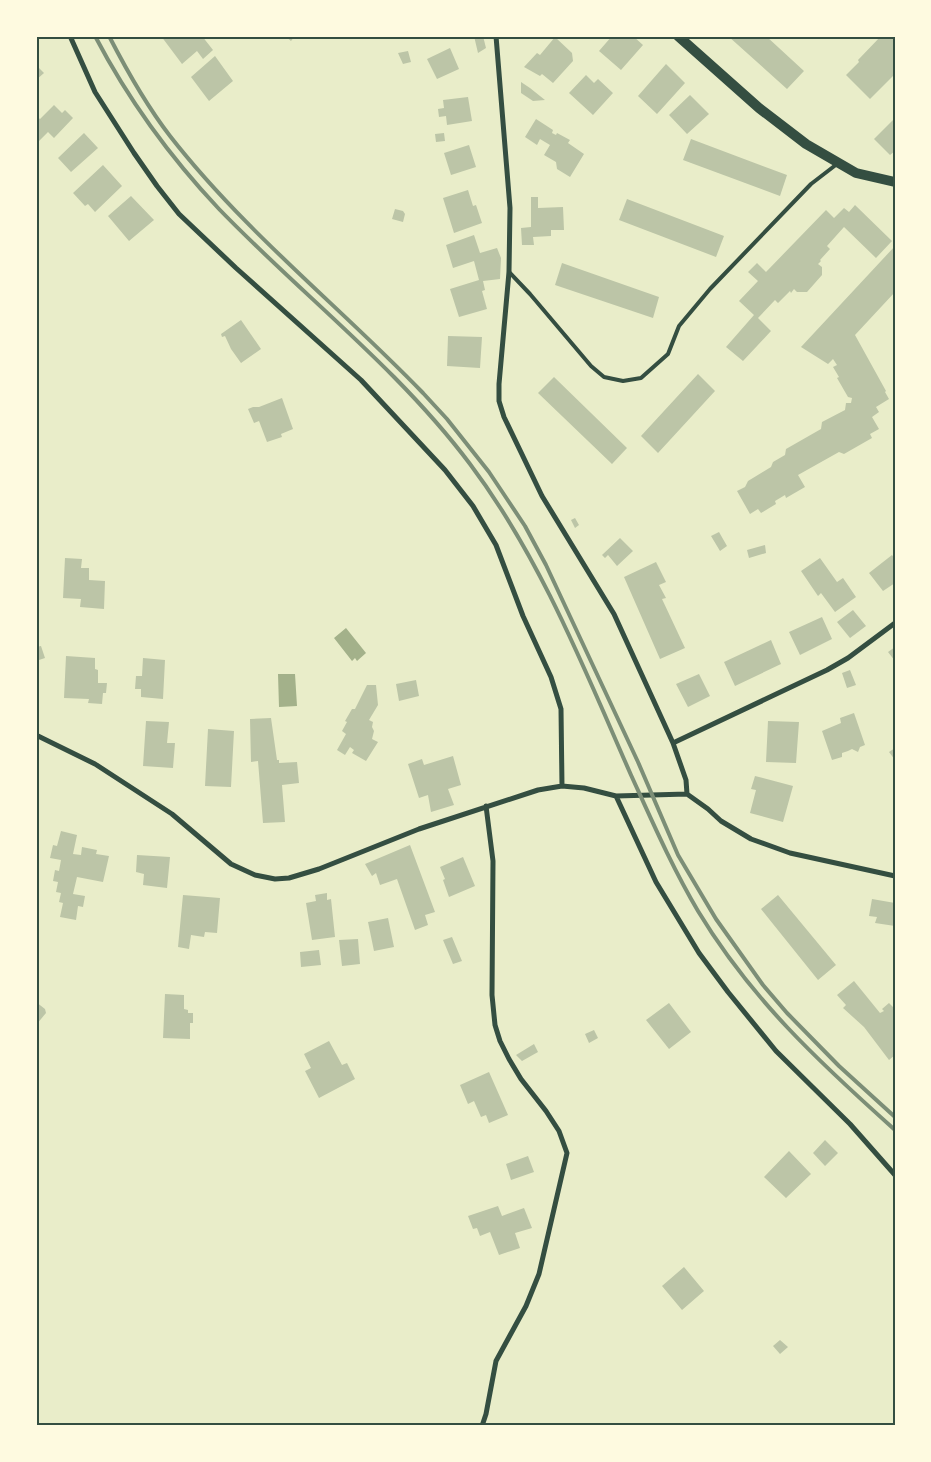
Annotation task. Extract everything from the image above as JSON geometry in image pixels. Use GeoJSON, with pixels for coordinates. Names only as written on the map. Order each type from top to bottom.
{"type":"FeatureCollection","features":[{"type":"Feature","properties":{"kind":"main road"},"geometry":{"type":"LineString","coordinates":[[678,36],[759,108],[806,144],[837,164],[856,173],[895,182]]}},
{"type":"Feature","properties":{"kind":"street"},"geometry":{"type":"LineString","coordinates":[[70,36],[95,92],[138,159],[179,214],[236,268],[362,380],[445,470],[473,506],[496,545],[523,616],[554,685],[561,709],[562,786]]}},
{"type":"Feature","properties":{"kind":"street"},"geometry":{"type":"LineString","coordinates":[[496,36],[510,208],[509,272],[499,384],[500,401],[504,417],[542,496],[614,614],[673,743],[686,780],[688,794]]}},
{"type":"Feature","properties":{"kind":"street"},"geometry":{"type":"LineString","coordinates":[[673,743],[827,670],[848,658],[895,623]]}},
{"type":"Feature","properties":{"kind":"street"},"geometry":{"type":"LineString","coordinates":[[36,734],[94,764],[172,814],[231,864],[255,875],[275,879],[289,878],[319,869],[418,829],[486,806],[538,790],[562,786],[584,788],[616,796],[688,794],[722,822],[751,839],[790,853],[895,876]]}},
{"type":"Feature","properties":{"kind":"street"},"geometry":{"type":"LineString","coordinates":[[616,796],[656,882],[699,953],[776,1051],[850,1124],[895,1175]]}},
{"type":"Feature","properties":{"kind":"street"},"geometry":{"type":"LineString","coordinates":[[482,1426],[496,1361],[526,1306],[539,1274],[567,1153],[559,1131],[521,1079],[509,1059],[495,1025],[492,995],[493,861],[486,806]]}},
{"type":"Feature","properties":{"kind":"lane"},"geometry":{"type":"LineString","coordinates":[[509,272],[591,366],[604,377],[623,381],[640,378],[668,354],[679,326],[710,289],[811,184],[837,164]]}},
{"type":"Feature","properties":{"kind":"shaded area"},"geometry":{"type":"Polygon","coordinates":[[[346,628],[366,653],[357,661],[355,658],[352,661],[334,638],[346,628]]]}},
{"type":"Feature","properties":{"kind":"shaded area"},"geometry":{"type":"Polygon","coordinates":[[[278,674],[295,674],[297,706],[279,707],[278,674]]]}},
{"type":"Feature","properties":{"kind":"building"},"geometry":{"type":"Polygon","coordinates":[[[161,36],[202,36],[213,50],[203,59],[197,51],[182,64],[161,36]]]}},
{"type":"Feature","properties":{"kind":"building"},"geometry":{"type":"Polygon","coordinates":[[[285,36],[295,36],[291,41],[285,36]]]}},
{"type":"Feature","properties":{"kind":"building"},"geometry":{"type":"Polygon","coordinates":[[[474,36],[483,36],[486,48],[478,53],[474,36]]]}},
{"type":"Feature","properties":{"kind":"building"},"geometry":{"type":"Polygon","coordinates":[[[612,36],[633,36],[643,45],[621,70],[599,51],[612,36]]]}},
{"type":"Feature","properties":{"kind":"building"},"geometry":{"type":"Polygon","coordinates":[[[728,36],[766,36],[804,71],[787,89],[728,36]]]}},
{"type":"Feature","properties":{"kind":"building"},"geometry":{"type":"Polygon","coordinates":[[[881,36],[895,36],[895,74],[870,99],[846,75],[881,36]]]}},
{"type":"Feature","properties":{"kind":"building"},"geometry":{"type":"Polygon","coordinates":[[[555,37],[572,53],[573,61],[553,83],[542,74],[540,76],[524,67],[537,53],[540,55],[555,37]]]}},
{"type":"Feature","properties":{"kind":"building"},"geometry":{"type":"Polygon","coordinates":[[[450,48],[459,69],[437,79],[427,59],[450,48]]]}},
{"type":"Feature","properties":{"kind":"building"},"geometry":{"type":"Polygon","coordinates":[[[408,51],[411,62],[403,64],[398,53],[408,51]]]}},
{"type":"Feature","properties":{"kind":"building"},"geometry":{"type":"Polygon","coordinates":[[[215,56],[233,81],[209,101],[191,77],[215,56]]]}},
{"type":"Feature","properties":{"kind":"building"},"geometry":{"type":"Polygon","coordinates":[[[666,64],[685,83],[657,114],[638,96],[666,64]]]}},
{"type":"Feature","properties":{"kind":"building"},"geometry":{"type":"Polygon","coordinates":[[[36,65],[44,73],[36,80],[36,65]]]}},
{"type":"Feature","properties":{"kind":"building"},"geometry":{"type":"Polygon","coordinates":[[[586,75],[594,83],[598,79],[613,93],[593,115],[569,93],[586,75]]]}},
{"type":"Feature","properties":{"kind":"building"},"geometry":{"type":"Polygon","coordinates":[[[521,82],[545,100],[533,101],[521,93],[521,82]]]}},
{"type":"Feature","properties":{"kind":"building"},"geometry":{"type":"Polygon","coordinates":[[[690,95],[709,114],[687,134],[669,115],[690,95]]]}},
{"type":"Feature","properties":{"kind":"building"},"geometry":{"type":"Polygon","coordinates":[[[468,97],[472,121],[447,125],[446,116],[439,117],[438,109],[444,108],[443,100],[468,97]]]}},
{"type":"Feature","properties":{"kind":"building"},"geometry":{"type":"Polygon","coordinates":[[[54,105],[62,113],[65,110],[73,118],[54,138],[48,132],[36,144],[36,116],[40,119],[54,105]]]}},
{"type":"Feature","properties":{"kind":"building"},"geometry":{"type":"Polygon","coordinates":[[[536,119],[553,130],[552,133],[556,135],[557,133],[570,140],[568,143],[584,154],[570,177],[557,169],[556,162],[544,155],[550,145],[540,139],[537,145],[525,137],[536,119]]]}},
{"type":"Feature","properties":{"kind":"building"},"geometry":{"type":"Polygon","coordinates":[[[893,120],[895,151],[890,155],[874,139],[893,120]]]}},
{"type":"Feature","properties":{"kind":"building"},"geometry":{"type":"Polygon","coordinates":[[[84,133],[98,148],[71,172],[58,158],[84,133]]]}},
{"type":"Feature","properties":{"kind":"building"},"geometry":{"type":"Polygon","coordinates":[[[444,133],[445,141],[436,142],[435,134],[444,133]]]}},
{"type":"Feature","properties":{"kind":"building"},"geometry":{"type":"Polygon","coordinates":[[[691,139],[787,175],[780,196],[683,160],[691,139]]]}},
{"type":"Feature","properties":{"kind":"building"},"geometry":{"type":"Polygon","coordinates":[[[469,145],[476,167],[451,175],[444,153],[469,145]]]}},
{"type":"Feature","properties":{"kind":"building"},"geometry":{"type":"Polygon","coordinates":[[[103,165],[122,186],[95,212],[88,204],[85,206],[73,193],[103,165]]]}},
{"type":"Feature","properties":{"kind":"building"},"geometry":{"type":"Polygon","coordinates":[[[468,190],[473,206],[476,205],[482,223],[454,233],[443,198],[468,190]]]}},
{"type":"Feature","properties":{"kind":"building"},"geometry":{"type":"Polygon","coordinates":[[[131,196],[154,220],[129,241],[108,216],[131,196]]]}},
{"type":"Feature","properties":{"kind":"building"},"geometry":{"type":"Polygon","coordinates":[[[531,197],[538,197],[538,208],[563,207],[564,230],[551,230],[551,236],[533,237],[534,245],[522,245],[521,228],[531,227],[531,197]]]}},
{"type":"Feature","properties":{"kind":"building"},"geometry":{"type":"Polygon","coordinates":[[[627,199],[724,236],[716,257],[619,220],[627,199]]]}},
{"type":"Feature","properties":{"kind":"building"},"geometry":{"type":"Polygon","coordinates":[[[855,205],[892,241],[876,258],[844,227],[827,246],[830,249],[818,264],[822,267],[822,275],[807,292],[797,292],[794,289],[791,293],[790,291],[778,303],[775,300],[758,318],[771,331],[743,361],[726,347],[754,315],[739,301],[758,281],[748,272],[757,263],[766,272],[826,210],[834,218],[844,208],[849,212],[855,205]]]}},
{"type":"Feature","properties":{"kind":"building"},"geometry":{"type":"Polygon","coordinates":[[[395,209],[403,211],[405,214],[403,222],[392,219],[395,209]]]}},
{"type":"Feature","properties":{"kind":"building"},"geometry":{"type":"Polygon","coordinates":[[[474,235],[480,253],[497,248],[501,258],[500,279],[483,281],[485,290],[482,291],[487,309],[459,317],[450,289],[479,280],[474,261],[453,268],[446,245],[474,235]]]}},
{"type":"Feature","properties":{"kind":"building"},"geometry":{"type":"Polygon","coordinates":[[[895,246],[895,292],[855,335],[889,399],[876,407],[879,412],[872,417],[879,429],[870,434],[872,438],[844,454],[839,452],[798,475],[805,487],[786,498],[785,495],[775,501],[776,504],[761,513],[758,509],[750,514],[737,491],[745,487],[748,481],[771,467],[773,462],[785,455],[786,449],[821,429],[822,422],[845,410],[846,403],[851,403],[852,398],[848,397],[837,378],[839,377],[833,367],[837,365],[833,359],[828,364],[801,347],[895,246]]]}},
{"type":"Feature","properties":{"kind":"building"},"geometry":{"type":"Polygon","coordinates":[[[562,263],[659,297],[653,318],[555,285],[562,263]]]}},
{"type":"Feature","properties":{"kind":"building"},"geometry":{"type":"Polygon","coordinates":[[[241,320],[261,349],[241,363],[225,336],[222,337],[221,334],[241,320]]]}},
{"type":"Feature","properties":{"kind":"building"},"geometry":{"type":"Polygon","coordinates":[[[448,336],[482,337],[480,368],[447,366],[448,336]]]}},
{"type":"Feature","properties":{"kind":"building"},"geometry":{"type":"Polygon","coordinates":[[[698,374],[715,391],[658,453],[641,436],[698,374]]]}},
{"type":"Feature","properties":{"kind":"building"},"geometry":{"type":"Polygon","coordinates":[[[554,377],[627,448],[612,464],[538,393],[554,377]]]}},
{"type":"Feature","properties":{"kind":"building"},"geometry":{"type":"Polygon","coordinates":[[[282,398],[293,429],[281,434],[282,437],[267,442],[259,421],[254,423],[248,409],[282,398]]]}},
{"type":"Feature","properties":{"kind":"building"},"geometry":{"type":"Polygon","coordinates":[[[575,518],[579,525],[575,528],[571,520],[575,518]]]}},
{"type":"Feature","properties":{"kind":"building"},"geometry":{"type":"Polygon","coordinates":[[[719,532],[727,546],[720,551],[711,536],[719,532]]]}},
{"type":"Feature","properties":{"kind":"building"},"geometry":{"type":"Polygon","coordinates":[[[620,538],[633,551],[617,566],[608,555],[605,558],[602,555],[620,538]]]}},
{"type":"Feature","properties":{"kind":"building"},"geometry":{"type":"Polygon","coordinates":[[[765,545],[766,553],[749,558],[747,550],[765,545]]]}},
{"type":"Feature","properties":{"kind":"building"},"geometry":{"type":"Polygon","coordinates":[[[892,555],[895,559],[895,583],[883,591],[869,573],[892,555]]]}},
{"type":"Feature","properties":{"kind":"building"},"geometry":{"type":"Polygon","coordinates":[[[65,558],[82,559],[81,568],[89,568],[89,580],[105,581],[104,609],[80,607],[81,599],[63,598],[65,558]]]}},
{"type":"Feature","properties":{"kind":"building"},"geometry":{"type":"Polygon","coordinates":[[[820,558],[837,582],[843,578],[856,597],[835,612],[821,593],[818,596],[801,571],[820,558]]]}},
{"type":"Feature","properties":{"kind":"building"},"geometry":{"type":"Polygon","coordinates":[[[656,562],[666,582],[659,585],[666,598],[662,599],[685,648],[660,659],[624,577],[656,562]]]}},
{"type":"Feature","properties":{"kind":"building"},"geometry":{"type":"Polygon","coordinates":[[[853,610],[866,626],[850,638],[837,622],[853,610]]]}},
{"type":"Feature","properties":{"kind":"building"},"geometry":{"type":"Polygon","coordinates":[[[822,617],[832,639],[800,655],[789,632],[822,617]]]}},
{"type":"Feature","properties":{"kind":"building"},"geometry":{"type":"Polygon","coordinates":[[[771,640],[781,664],[735,686],[724,662],[771,640]]]}},
{"type":"Feature","properties":{"kind":"building"},"geometry":{"type":"Polygon","coordinates":[[[41,646],[45,658],[36,661],[36,647],[41,646]]]}},
{"type":"Feature","properties":{"kind":"building"},"geometry":{"type":"Polygon","coordinates":[[[895,647],[895,661],[888,652],[895,647]]]}},
{"type":"Feature","properties":{"kind":"building"},"geometry":{"type":"Polygon","coordinates":[[[66,656],[95,658],[95,669],[98,670],[98,683],[107,683],[106,693],[103,693],[102,704],[88,703],[89,699],[64,698],[66,656]]]}},
{"type":"Feature","properties":{"kind":"building"},"geometry":{"type":"Polygon","coordinates":[[[143,658],[165,660],[163,699],[141,697],[141,689],[135,689],[136,676],[142,676],[143,658]]]}},
{"type":"Feature","properties":{"kind":"building"},"geometry":{"type":"Polygon","coordinates":[[[850,670],[856,685],[847,688],[842,673],[850,670]]]}},
{"type":"Feature","properties":{"kind":"building"},"geometry":{"type":"Polygon","coordinates":[[[699,674],[710,696],[688,707],[676,684],[699,674]]]}},
{"type":"Feature","properties":{"kind":"building"},"geometry":{"type":"Polygon","coordinates":[[[416,680],[419,696],[399,701],[396,684],[416,680]]]}},
{"type":"Feature","properties":{"kind":"building"},"geometry":{"type":"Polygon","coordinates":[[[367,685],[376,685],[378,705],[369,720],[373,722],[372,727],[374,731],[372,739],[378,742],[366,761],[352,753],[354,750],[350,747],[345,755],[337,750],[346,734],[342,731],[347,722],[345,721],[352,709],[355,709],[367,685]]]}},
{"type":"Feature","properties":{"kind":"building"},"geometry":{"type":"Polygon","coordinates":[[[854,713],[865,745],[860,747],[858,752],[852,749],[842,753],[842,757],[832,760],[822,731],[841,723],[840,718],[854,713]]]}},
{"type":"Feature","properties":{"kind":"building"},"geometry":{"type":"Polygon","coordinates":[[[271,718],[277,760],[279,760],[279,763],[297,762],[299,783],[282,785],[285,822],[263,823],[258,761],[251,762],[250,719],[271,718]]]}},
{"type":"Feature","properties":{"kind":"building"},"geometry":{"type":"Polygon","coordinates":[[[146,721],[169,722],[167,743],[175,743],[173,768],[143,766],[146,721]]]}},
{"type":"Feature","properties":{"kind":"building"},"geometry":{"type":"Polygon","coordinates":[[[768,721],[799,722],[796,763],[766,762],[768,721]]]}},
{"type":"Feature","properties":{"kind":"building"},"geometry":{"type":"Polygon","coordinates":[[[208,729],[234,731],[231,787],[205,786],[208,729]]]}},
{"type":"Feature","properties":{"kind":"building"},"geometry":{"type":"Polygon","coordinates":[[[895,748],[895,760],[889,752],[895,748]]]}},
{"type":"Feature","properties":{"kind":"building"},"geometry":{"type":"Polygon","coordinates":[[[453,756],[461,785],[448,789],[454,805],[431,812],[428,795],[419,798],[408,764],[422,759],[424,765],[453,756]]]}},
{"type":"Feature","properties":{"kind":"building"},"geometry":{"type":"Polygon","coordinates":[[[755,776],[793,786],[783,822],[750,813],[756,790],[751,789],[755,776]]]}},
{"type":"Feature","properties":{"kind":"building"},"geometry":{"type":"Polygon","coordinates":[[[61,831],[77,835],[73,854],[81,855],[82,847],[97,850],[96,854],[109,856],[103,882],[77,877],[73,894],[85,896],[83,907],[78,906],[76,920],[60,917],[63,903],[59,902],[61,893],[56,892],[58,882],[53,881],[55,870],[59,871],[61,860],[50,858],[53,845],[57,846],[61,831]]]}},
{"type":"Feature","properties":{"kind":"building"},"geometry":{"type":"Polygon","coordinates":[[[410,845],[435,912],[425,915],[428,925],[415,930],[397,879],[380,885],[376,873],[372,876],[365,864],[410,845]]]}},
{"type":"Feature","properties":{"kind":"building"},"geometry":{"type":"Polygon","coordinates":[[[137,855],[170,857],[167,888],[143,885],[144,874],[136,872],[137,855]]]}},
{"type":"Feature","properties":{"kind":"building"},"geometry":{"type":"Polygon","coordinates":[[[463,857],[475,886],[449,897],[440,867],[463,857]]]}},
{"type":"Feature","properties":{"kind":"building"},"geometry":{"type":"Polygon","coordinates":[[[327,893],[327,900],[331,899],[335,937],[312,940],[306,903],[316,901],[315,895],[327,893]]]}},
{"type":"Feature","properties":{"kind":"building"},"geometry":{"type":"Polygon","coordinates":[[[183,895],[220,898],[217,933],[205,932],[204,937],[191,935],[189,949],[178,947],[183,895]]]}},
{"type":"Feature","properties":{"kind":"building"},"geometry":{"type":"Polygon","coordinates":[[[778,895],[836,965],[818,980],[761,909],[778,895]]]}},
{"type":"Feature","properties":{"kind":"building"},"geometry":{"type":"Polygon","coordinates":[[[872,899],[895,903],[895,926],[875,923],[877,917],[869,916],[872,899]]]}},
{"type":"Feature","properties":{"kind":"building"},"geometry":{"type":"Polygon","coordinates":[[[388,918],[394,947],[374,951],[368,922],[388,918]]]}},
{"type":"Feature","properties":{"kind":"building"},"geometry":{"type":"Polygon","coordinates":[[[452,937],[462,961],[453,964],[443,940],[452,937]]]}},
{"type":"Feature","properties":{"kind":"building"},"geometry":{"type":"Polygon","coordinates":[[[358,939],[360,964],[342,966],[339,940],[358,939]]]}},
{"type":"Feature","properties":{"kind":"building"},"geometry":{"type":"Polygon","coordinates":[[[319,950],[321,965],[301,967],[300,952],[319,950]]]}},
{"type":"Feature","properties":{"kind":"building"},"geometry":{"type":"Polygon","coordinates":[[[854,981],[880,1013],[884,1011],[882,1009],[889,1003],[895,1009],[895,1055],[889,1060],[864,1027],[843,1008],[846,1005],[837,995],[854,981]]]}},
{"type":"Feature","properties":{"kind":"building"},"geometry":{"type":"Polygon","coordinates":[[[165,994],[184,995],[184,1009],[188,1010],[188,1013],[193,1013],[193,1023],[190,1023],[190,1039],[163,1038],[165,994]]]}},
{"type":"Feature","properties":{"kind":"building"},"geometry":{"type":"Polygon","coordinates":[[[36,1002],[45,1009],[46,1013],[36,1025],[36,1002]]]}},
{"type":"Feature","properties":{"kind":"building"},"geometry":{"type":"Polygon","coordinates":[[[669,1003],[691,1032],[669,1049],[646,1020],[669,1003]]]}},
{"type":"Feature","properties":{"kind":"building"},"geometry":{"type":"Polygon","coordinates":[[[594,1030],[598,1038],[589,1043],[585,1034],[594,1030]]]}},
{"type":"Feature","properties":{"kind":"building"},"geometry":{"type":"Polygon","coordinates":[[[329,1041],[342,1065],[347,1063],[355,1079],[319,1098],[305,1071],[311,1068],[304,1054],[329,1041]]]}},
{"type":"Feature","properties":{"kind":"building"},"geometry":{"type":"Polygon","coordinates":[[[534,1044],[538,1052],[522,1061],[516,1055],[534,1044]]]}},
{"type":"Feature","properties":{"kind":"building"},"geometry":{"type":"Polygon","coordinates":[[[489,1072],[508,1115],[489,1123],[486,1115],[481,1117],[474,1101],[468,1104],[460,1085],[489,1072]]]}},
{"type":"Feature","properties":{"kind":"building"},"geometry":{"type":"Polygon","coordinates":[[[825,1140],[838,1153],[825,1166],[813,1153],[825,1140]]]}},
{"type":"Feature","properties":{"kind":"building"},"geometry":{"type":"Polygon","coordinates":[[[789,1151],[811,1174],[786,1198],[764,1177],[789,1151]]]}},
{"type":"Feature","properties":{"kind":"building"},"geometry":{"type":"Polygon","coordinates":[[[528,1156],[534,1172],[511,1180],[506,1164],[528,1156]]]}},
{"type":"Feature","properties":{"kind":"building"},"geometry":{"type":"Polygon","coordinates":[[[498,1206],[502,1216],[524,1208],[532,1228],[515,1233],[520,1248],[499,1255],[490,1232],[480,1236],[477,1228],[473,1229],[468,1216],[498,1206]]]}},
{"type":"Feature","properties":{"kind":"building"},"geometry":{"type":"Polygon","coordinates":[[[684,1267],[704,1291],[682,1310],[662,1286],[684,1267]]]}},
{"type":"Feature","properties":{"kind":"building"},"geometry":{"type":"Polygon","coordinates":[[[780,1340],[788,1347],[780,1354],[773,1346],[780,1340]]]}},
{"type":"Feature","properties":{"kind":"railway"},"geometry":{"type":"LineString","coordinates":[[95,36],[121,82],[151,127],[201,189],[251,241],[381,364],[442,429],[470,464],[518,537],[559,614],[663,844],[698,911],[740,973],[788,1028],[813,1054],[895,1130]]}},
{"type":"Feature","properties":{"kind":"railway"},"geometry":{"type":"LineString","coordinates":[[109,36],[153,112],[199,171],[261,236],[423,393],[447,419],[489,472],[525,526],[546,565],[638,762],[678,855],[716,919],[763,985],[787,1013],[839,1066],[895,1117]]}}]}
